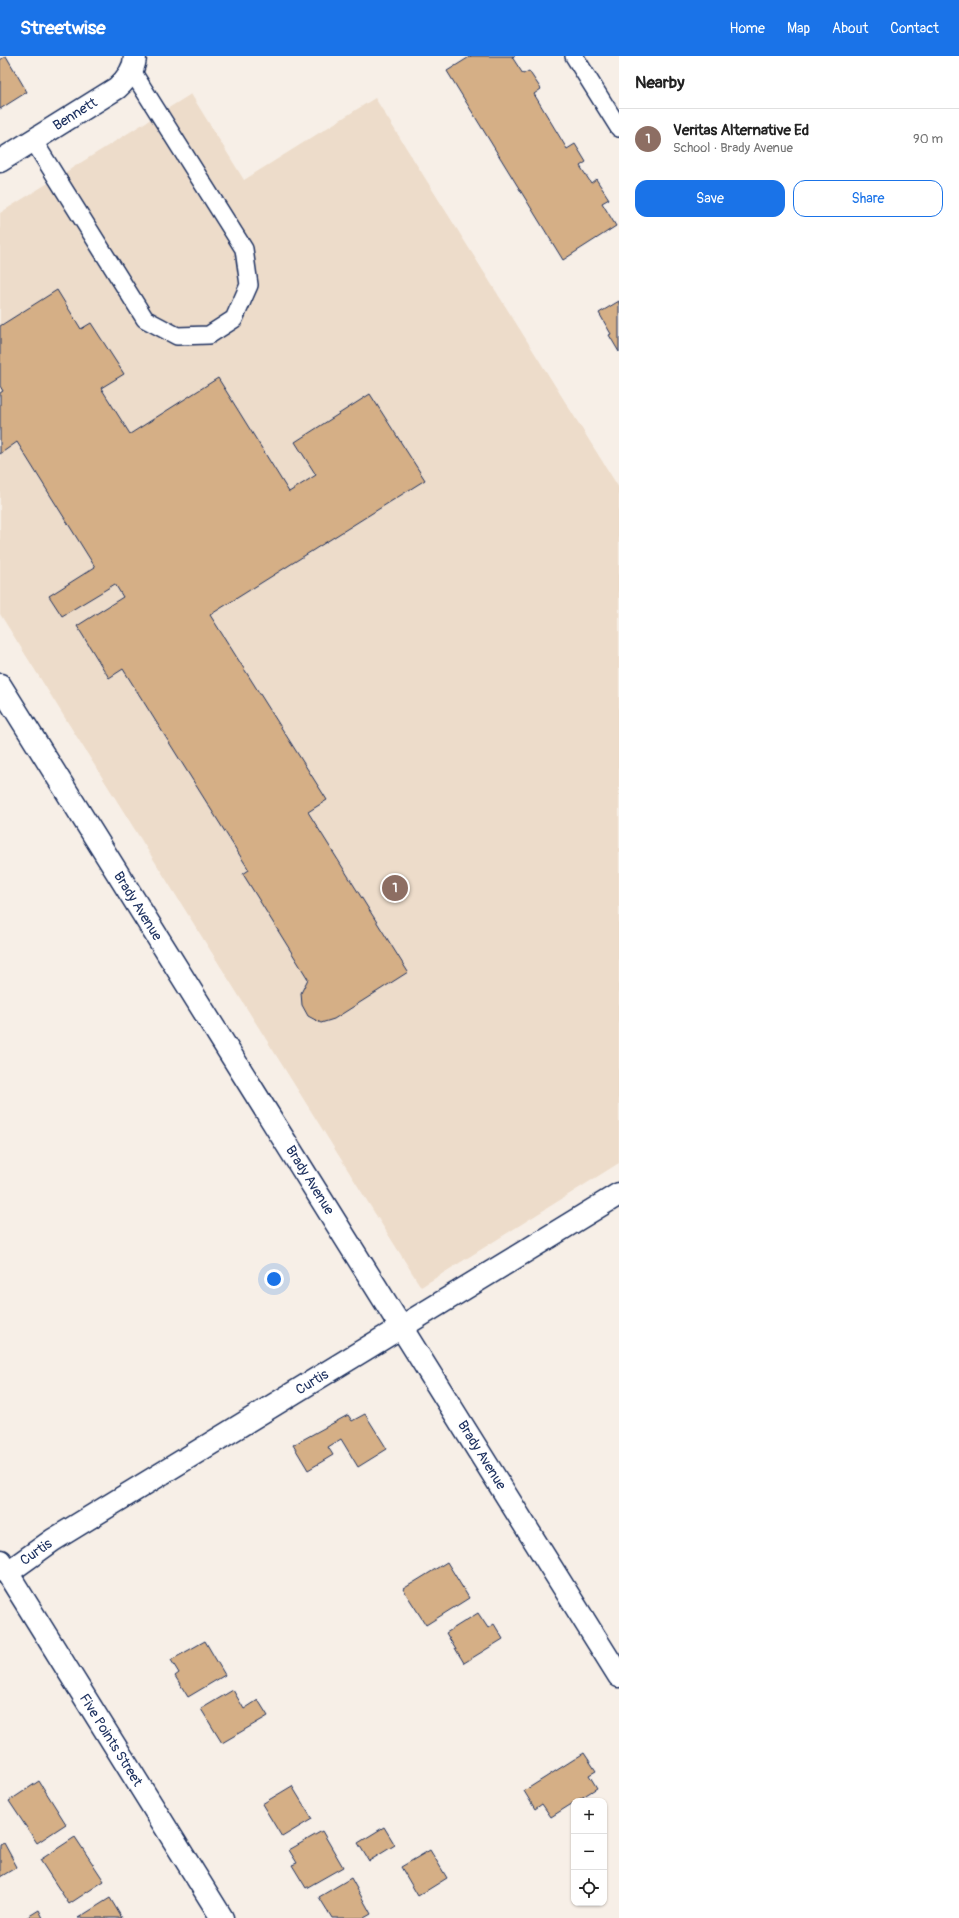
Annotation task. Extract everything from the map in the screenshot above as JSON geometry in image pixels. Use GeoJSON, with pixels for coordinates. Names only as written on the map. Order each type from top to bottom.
{"type":"FeatureCollection","features":[{"type":"Feature","properties":{"kind":"street","name":"Bennett"},"geometry":{"type":"LineString","coordinates":[[0,161],[117,88],[125,80],[133,63]]}},
{"type":"Feature","properties":{"kind":"street","name":"Brady Avenue"},"geometry":{"type":"LineString","coordinates":[[0,685],[402,1326],[619,1676]]}},
{"type":"Feature","properties":{"kind":"street","name":"Curtis"},"geometry":{"type":"LineString","coordinates":[[4,1567],[53,1540],[619,1194]]}},
{"type":"Feature","properties":{"kind":"street","name":"Five Points Street"},"geometry":{"type":"LineString","coordinates":[[4,1567],[222,1918]]}},
{"type":"Feature","properties":{"kind":"lane"},"geometry":{"type":"LineString","coordinates":[[574,56],[619,128]]}},
{"type":"Feature","properties":{"kind":"lane"},"geometry":{"type":"LineString","coordinates":[[33,140],[145,319],[177,336],[209,335],[234,319],[249,285],[244,249],[133,63]]}},
{"type":"Feature","properties":{"kind":"shaded area"},"geometry":{"type":"Polygon","coordinates":[[[191,94],[244,180],[375,98],[619,488],[619,1163],[421,1287],[0,614],[0,213],[191,94]]]}},
{"type":"Feature","properties":{"kind":"building"},"geometry":{"type":"Polygon","coordinates":[[[6,56],[27,92],[0,109],[0,60],[6,56]]]}},
{"type":"Feature","properties":{"kind":"building"},"geometry":{"type":"Polygon","coordinates":[[[471,56],[515,56],[512,57],[523,74],[529,71],[541,89],[534,94],[567,149],[575,144],[586,162],[580,166],[591,183],[596,179],[609,199],[602,203],[616,226],[563,260],[447,71],[471,56]]]}},
{"type":"Feature","properties":{"kind":"building"},"geometry":{"type":"Polygon","coordinates":[[[57,290],[81,329],[91,323],[124,374],[101,388],[130,434],[218,378],[289,492],[316,475],[295,442],[370,394],[425,480],[210,615],[327,800],[308,812],[408,972],[334,1019],[321,1023],[308,1016],[302,1005],[301,993],[308,979],[243,874],[249,870],[123,669],[109,678],[77,626],[123,597],[115,584],[62,616],[49,596],[95,567],[17,442],[0,454],[0,393],[3,391],[0,386],[0,326],[57,290]]]}},
{"type":"Feature","properties":{"kind":"building"},"geometry":{"type":"Polygon","coordinates":[[[619,301],[619,352],[599,313],[619,301]]]}},
{"type":"Feature","properties":{"kind":"building"},"geometry":{"type":"Polygon","coordinates":[[[365,1414],[387,1449],[358,1467],[341,1439],[328,1447],[333,1455],[308,1470],[293,1445],[348,1415],[352,1421],[365,1414]]]}},
{"type":"Feature","properties":{"kind":"building"},"geometry":{"type":"Polygon","coordinates":[[[447,1562],[469,1598],[426,1625],[403,1589],[447,1562]]]}},
{"type":"Feature","properties":{"kind":"building"},"geometry":{"type":"Polygon","coordinates":[[[478,1613],[488,1628],[494,1624],[503,1639],[464,1663],[446,1633],[478,1613]]]}},
{"type":"Feature","properties":{"kind":"building"},"geometry":{"type":"Polygon","coordinates":[[[205,1641],[225,1675],[188,1697],[175,1676],[179,1673],[171,1660],[205,1641]]]}},
{"type":"Feature","properties":{"kind":"building"},"geometry":{"type":"Polygon","coordinates":[[[233,1690],[244,1709],[258,1700],[268,1716],[222,1743],[201,1709],[233,1690]]]}},
{"type":"Feature","properties":{"kind":"building"},"geometry":{"type":"Polygon","coordinates":[[[584,1753],[596,1771],[589,1775],[597,1788],[581,1798],[571,1798],[571,1804],[551,1817],[542,1804],[535,1809],[524,1791],[584,1753]]]}},
{"type":"Feature","properties":{"kind":"building"},"geometry":{"type":"Polygon","coordinates":[[[39,1781],[66,1824],[37,1843],[9,1801],[39,1781]]]}},
{"type":"Feature","properties":{"kind":"building"},"geometry":{"type":"Polygon","coordinates":[[[292,1786],[312,1819],[282,1837],[262,1804],[292,1786]]]}},
{"type":"Feature","properties":{"kind":"building"},"geometry":{"type":"Polygon","coordinates":[[[384,1827],[395,1845],[369,1861],[358,1843],[384,1827]]]}},
{"type":"Feature","properties":{"kind":"building"},"geometry":{"type":"Polygon","coordinates":[[[322,1831],[343,1867],[306,1888],[292,1865],[297,1863],[289,1850],[322,1831]]]}},
{"type":"Feature","properties":{"kind":"building"},"geometry":{"type":"Polygon","coordinates":[[[75,1837],[104,1881],[69,1904],[40,1860],[75,1837]]]}},
{"type":"Feature","properties":{"kind":"building"},"geometry":{"type":"Polygon","coordinates":[[[4,1843],[17,1867],[0,1877],[0,1845],[4,1843]]]}},
{"type":"Feature","properties":{"kind":"building"},"geometry":{"type":"Polygon","coordinates":[[[430,1850],[447,1878],[418,1896],[401,1867],[430,1850]]]}},
{"type":"Feature","properties":{"kind":"building"},"geometry":{"type":"Polygon","coordinates":[[[351,1878],[371,1914],[364,1918],[332,1918],[319,1897],[351,1878]]]}},
{"type":"Feature","properties":{"kind":"building"},"geometry":{"type":"Polygon","coordinates":[[[110,1898],[122,1918],[78,1918],[110,1898]]]}},
{"type":"Feature","properties":{"kind":"building"},"geometry":{"type":"Polygon","coordinates":[[[39,1910],[43,1918],[26,1918],[39,1910]]]}},
{"type":"Feature","properties":{"kind":"place","name":"Veritas Alternative Ed"},"geometry":{"type":"Point","coordinates":[395,888]}}]}
